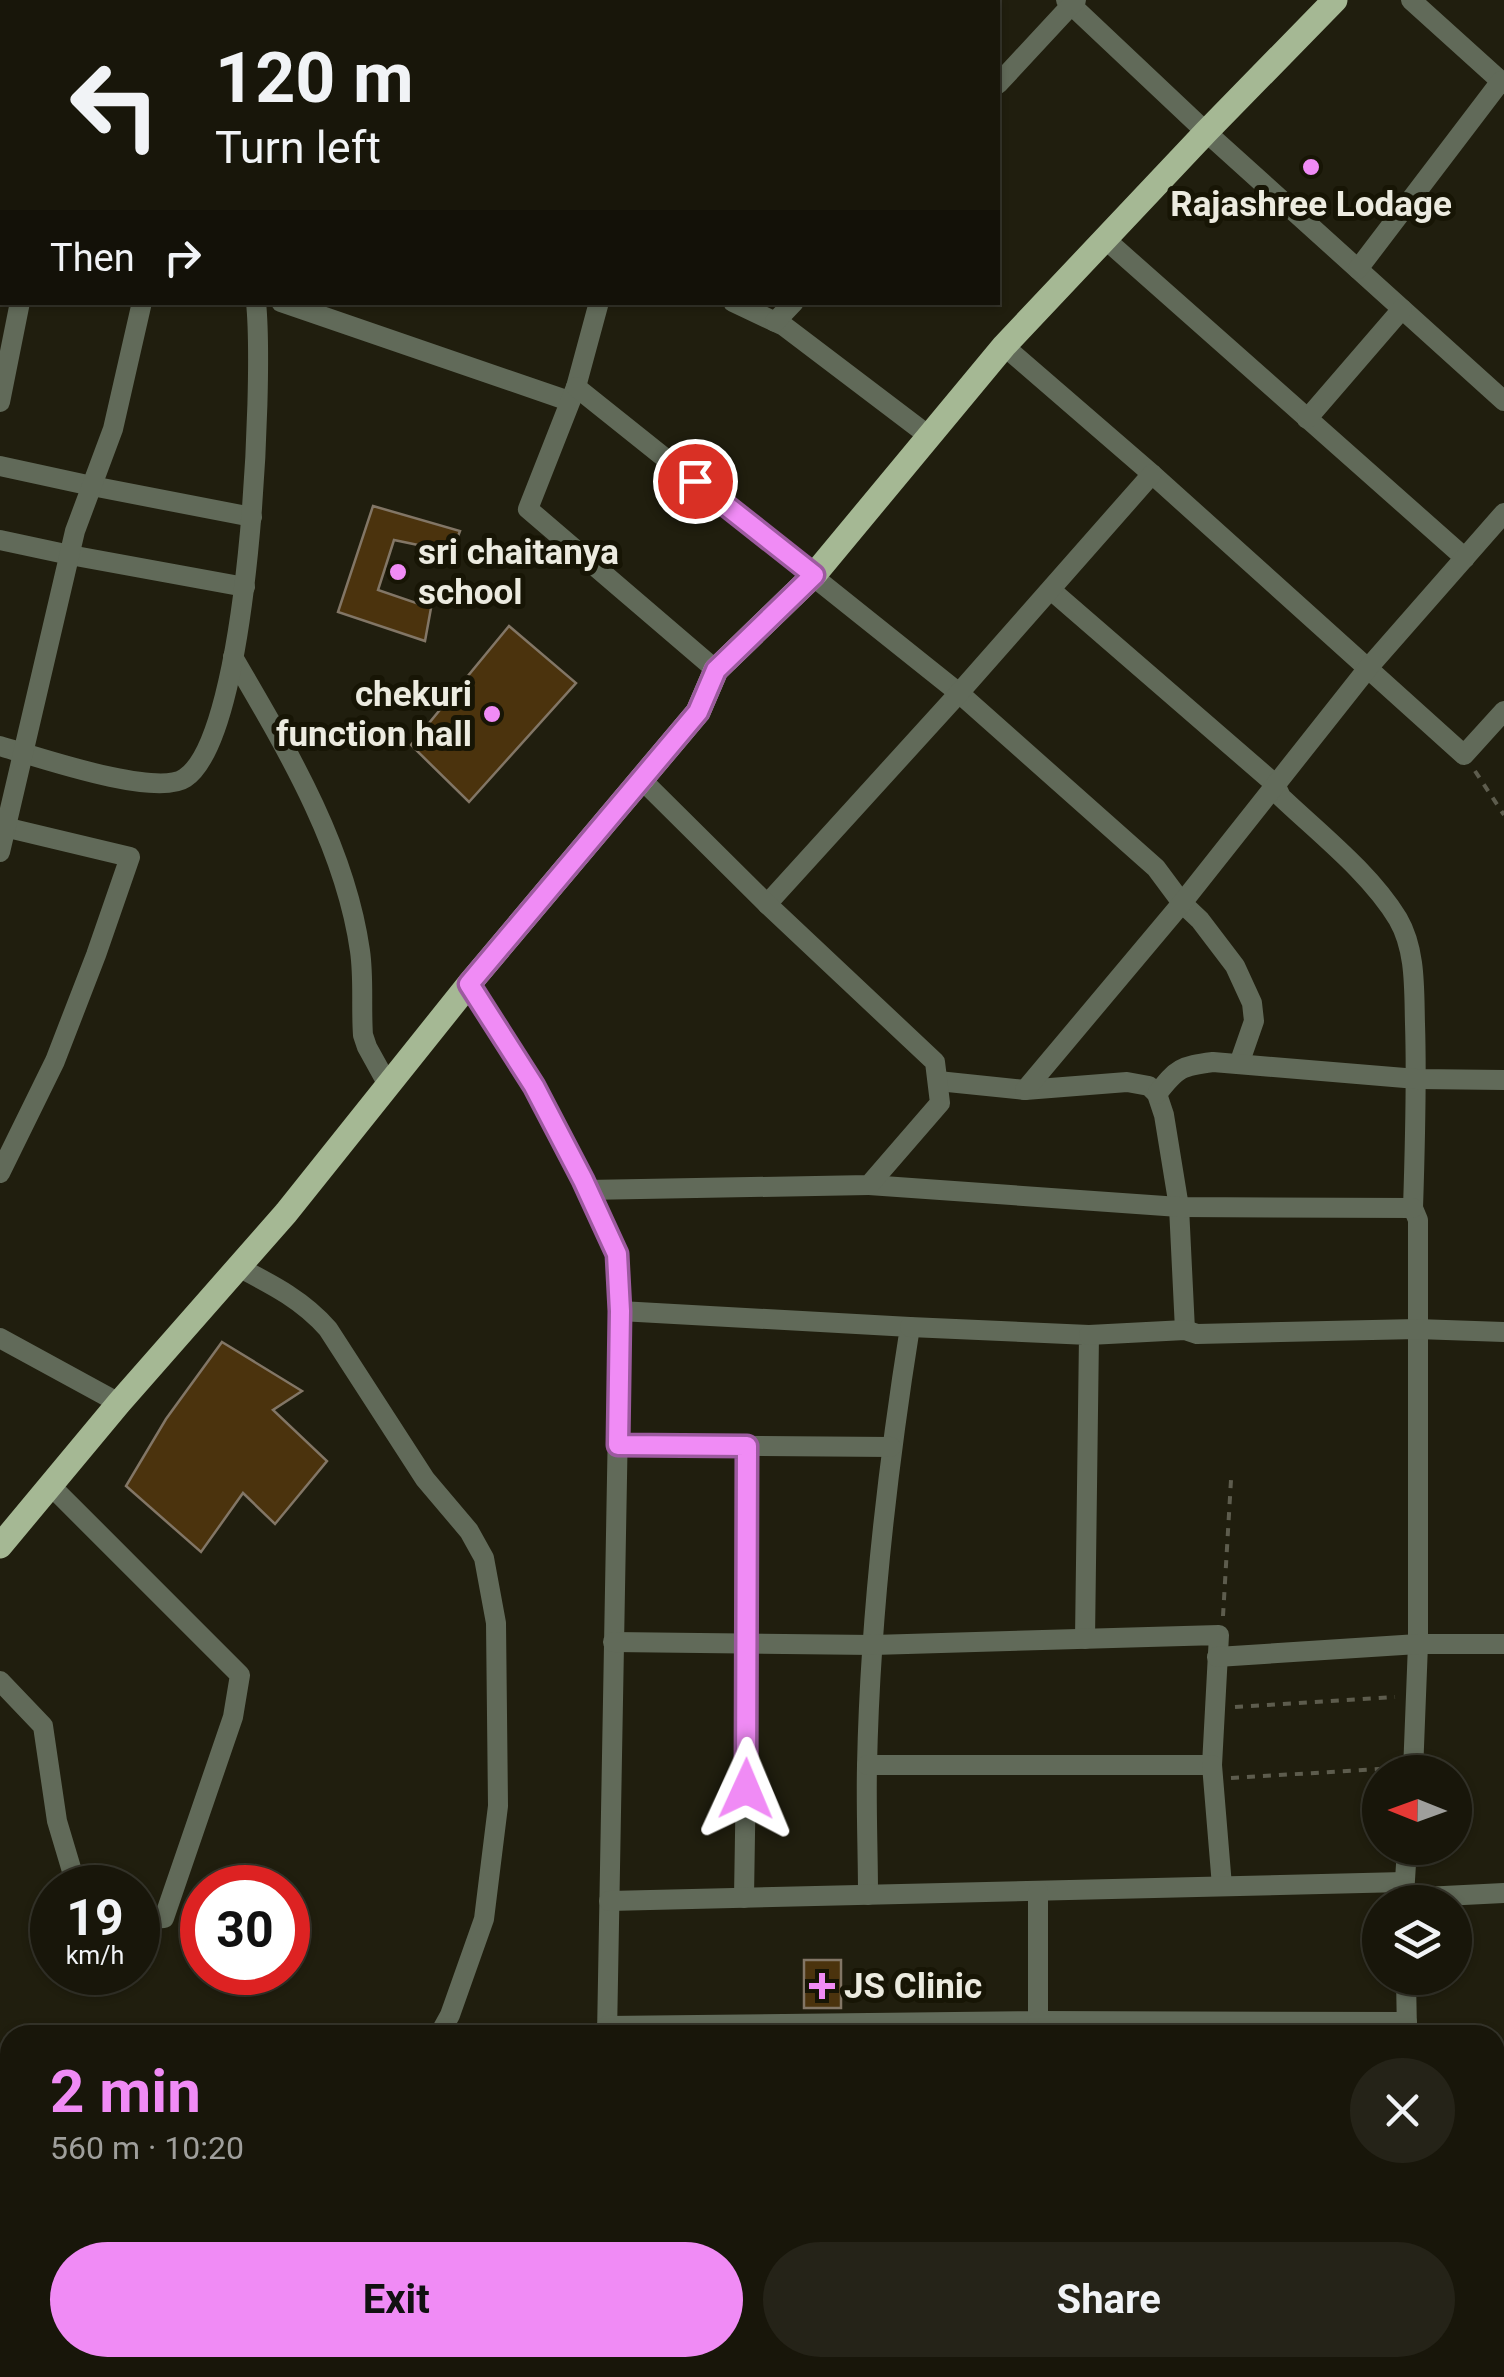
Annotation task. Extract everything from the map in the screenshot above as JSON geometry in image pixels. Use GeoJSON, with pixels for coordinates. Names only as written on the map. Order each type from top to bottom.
{"type":"FeatureCollection","features":[{"type":"Feature","properties":{"kind":"main road"},"geometry":{"type":"LineString","coordinates":[[0,1546],[118,1402],[286,1212],[469,984],[698,712],[716,670],[814,575],[1004,346],[1331,2]]}},
{"type":"Feature","properties":{"kind":"street"},"geometry":{"type":"LineString","coordinates":[[1358,269],[1502,83],[1411,0]]}},
{"type":"Feature","properties":{"kind":"street"},"geometry":{"type":"LineString","coordinates":[[1000,82],[1071,2],[1206,132],[1504,402]]}},
{"type":"Feature","properties":{"kind":"street"},"geometry":{"type":"LineString","coordinates":[[1105,240],[1464,558]]}},
{"type":"Feature","properties":{"kind":"street"},"geometry":{"type":"LineString","coordinates":[[0,402],[19,305]]}},
{"type":"Feature","properties":{"kind":"street"},"geometry":{"type":"LineString","coordinates":[[0,852],[75,532],[113,429],[141,305]]}},
{"type":"Feature","properties":{"kind":"street"},"geometry":{"type":"LineString","coordinates":[[0,746],[123,780],[168,784],[186,778],[203,757],[216,731],[245,587],[252,517],[259,335],[256,305]]}},
{"type":"Feature","properties":{"kind":"street"},"geometry":{"type":"LineString","coordinates":[[291,305],[573,394],[814,575],[959,693],[1156,868],[1235,966],[1252,1003],[1254,1021],[1239,1064]]}},
{"type":"Feature","properties":{"kind":"street"},"geometry":{"type":"LineString","coordinates":[[598,305],[573,394],[528,508],[716,670]]}},
{"type":"Feature","properties":{"kind":"street"},"geometry":{"type":"LineString","coordinates":[[739,305],[784,326],[930,436]]}},
{"type":"Feature","properties":{"kind":"street"},"geometry":{"type":"LineString","coordinates":[[775,322],[791,305]]}},
{"type":"Feature","properties":{"kind":"street"},"geometry":{"type":"LineString","coordinates":[[1308,419],[1402,309]]}},
{"type":"Feature","properties":{"kind":"street"},"geometry":{"type":"LineString","coordinates":[[1004,346],[1464,754],[1504,712]]}},
{"type":"Feature","properties":{"kind":"street"},"geometry":{"type":"LineString","coordinates":[[0,466],[252,517]]}},
{"type":"Feature","properties":{"kind":"street"},"geometry":{"type":"LineString","coordinates":[[766,904],[1152,474]]}},
{"type":"Feature","properties":{"kind":"street"},"geometry":{"type":"LineString","coordinates":[[1025,1090],[1182,903],[1368,668],[1504,514]]}},
{"type":"Feature","properties":{"kind":"street"},"geometry":{"type":"LineString","coordinates":[[0,540],[245,587]]}},
{"type":"Feature","properties":{"kind":"street"},"geometry":{"type":"LineString","coordinates":[[1051,590],[1275,784],[1281,797],[1375,886],[1399,920],[1409,944],[1416,1079],[1413,1208],[1418,1220],[1418,1644],[1411,1755]]}},
{"type":"Feature","properties":{"kind":"street"},"geometry":{"type":"LineString","coordinates":[[233,657],[277,733],[327,834],[350,898],[360,951],[363,1035],[388,1085]]}},
{"type":"Feature","properties":{"kind":"street"},"geometry":{"type":"LineString","coordinates":[[642,779],[766,904],[935,1062],[940,1103],[869,1186]]}},
{"type":"Feature","properties":{"kind":"street"},"geometry":{"type":"LineString","coordinates":[[0,1174],[55,1061],[130,857],[3,827]]}},
{"type":"Feature","properties":{"kind":"street"},"geometry":{"type":"LineString","coordinates":[[469,984],[534,1086],[617,1254],[620,1311],[607,2025]]}},
{"type":"Feature","properties":{"kind":"street"},"geometry":{"type":"LineString","coordinates":[[1157,1094],[1174,1073],[1189,1065],[1213,1062],[1416,1079],[1504,1080]]}},
{"type":"Feature","properties":{"kind":"street"},"geometry":{"type":"LineString","coordinates":[[938,1081],[1025,1090],[1127,1082],[1149,1086],[1157,1094],[1179,1208],[1185,1330]]}},
{"type":"Feature","properties":{"kind":"street"},"geometry":{"type":"LineString","coordinates":[[586,1190],[869,1186],[1179,1208],[1413,1208]]}},
{"type":"Feature","properties":{"kind":"street"},"geometry":{"type":"LineString","coordinates":[[238,1267],[288,1293],[314,1312],[425,1480],[469,1531],[484,1558],[496,1623],[498,1806],[484,1919],[444,2025]]}},
{"type":"Feature","properties":{"kind":"street"},"geometry":{"type":"LineString","coordinates":[[620,1311],[1089,1335],[1185,1330],[1196,1334],[1418,1329],[1504,1332]]}},
{"type":"Feature","properties":{"kind":"street"},"geometry":{"type":"LineString","coordinates":[[868,1895],[867,1765],[873,1645],[891,1447],[910,1327]]}},
{"type":"Feature","properties":{"kind":"street"},"geometry":{"type":"LineString","coordinates":[[1086,1639],[1089,1335]]}},
{"type":"Feature","properties":{"kind":"street"},"geometry":{"type":"LineString","coordinates":[[0,1338],[118,1402]]}},
{"type":"Feature","properties":{"kind":"street"},"geometry":{"type":"LineString","coordinates":[[618,1445],[891,1447]]}},
{"type":"Feature","properties":{"kind":"street"},"geometry":{"type":"LineString","coordinates":[[744,1898],[747,1446]]}},
{"type":"Feature","properties":{"kind":"street"},"geometry":{"type":"LineString","coordinates":[[50,1485],[240,1676],[233,1717],[164,1918],[160,1918]]}},
{"type":"Feature","properties":{"kind":"street"},"geometry":{"type":"LineString","coordinates":[[614,1642],[873,1645],[1218,1635],[1217,1772],[1222,1886]]}},
{"type":"Feature","properties":{"kind":"street"},"geometry":{"type":"LineString","coordinates":[[1218,1657],[1418,1644],[1504,1644]]}},
{"type":"Feature","properties":{"kind":"street"},"geometry":{"type":"LineString","coordinates":[[0,1680],[43,1726],[57,1820],[71,1865]]}},
{"type":"Feature","properties":{"kind":"street"},"geometry":{"type":"LineString","coordinates":[[867,1765],[1217,1772]]}},
{"type":"Feature","properties":{"kind":"street"},"geometry":{"type":"LineString","coordinates":[[609,1901],[1222,1886],[1362,1892]]}},
{"type":"Feature","properties":{"kind":"street"},"geometry":{"type":"LineString","coordinates":[[1038,1891],[1038,2025]]}},
{"type":"Feature","properties":{"kind":"street"},"geometry":{"type":"LineString","coordinates":[[1472,1893],[1504,1893]]}},
{"type":"Feature","properties":{"kind":"street"},"geometry":{"type":"LineString","coordinates":[[1406,1995],[1407,2025]]}},
{"type":"Feature","properties":{"kind":"path"},"geometry":{"type":"LineString","coordinates":[[1464,754],[1504,815]]}},
{"type":"Feature","properties":{"kind":"path"},"geometry":{"type":"LineString","coordinates":[[1223,1621],[1230,1480]]}},
{"type":"Feature","properties":{"kind":"path"},"geometry":{"type":"LineString","coordinates":[[1225,1708],[1400,1696]]}},
{"type":"Feature","properties":{"kind":"path"},"geometry":{"type":"LineString","coordinates":[[1217,1772],[1362,1770]]}},
{"type":"Feature","properties":{"kind":"building","name":"sri chaitanya school"},"geometry":{"type":"Polygon","coordinates":[[[373,506],[460,531],[452,552],[394,540],[378,590],[431,608],[425,641],[338,612],[373,506]]]}},
{"type":"Feature","properties":{"kind":"building","name":"chekuri function hall"},"geometry":{"type":"Polygon","coordinates":[[[509,626],[576,683],[469,802],[411,745],[509,626]]]}},
{"type":"Feature","properties":{"kind":"building"},"geometry":{"type":"Polygon","coordinates":[[[222,1342],[302,1391],[273,1410],[327,1461],[275,1524],[243,1493],[201,1552],[126,1486],[166,1419],[222,1342]]]}},
{"type":"Feature","properties":{"kind":"building"},"geometry":{"type":"Polygon","coordinates":[[[804,1960],[841,1960],[841,2008],[804,2008],[804,1960]]]}},
{"type":"Feature","properties":{"kind":"place","name":"Rajashree Lodage"},"geometry":{"type":"Point","coordinates":[1311,167]}},
{"type":"Feature","properties":{"kind":"place","name":"sri chaitanya school"},"geometry":{"type":"Point","coordinates":[398,572]}},
{"type":"Feature","properties":{"kind":"place","name":"chekuri function hall"},"geometry":{"type":"Point","coordinates":[492,714]}},
{"type":"Feature","properties":{"kind":"place","name":"JS Clinic"},"geometry":{"type":"Point","coordinates":[822,1986]}},
{"type":"Feature","properties":{"kind":"route"},"geometry":{"type":"LineString","coordinates":[[695,481],[814,575],[716,670],[698,712],[469,984],[534,1086],[617,1254],[618,1445],[747,1446],[746,1789]]}}]}
